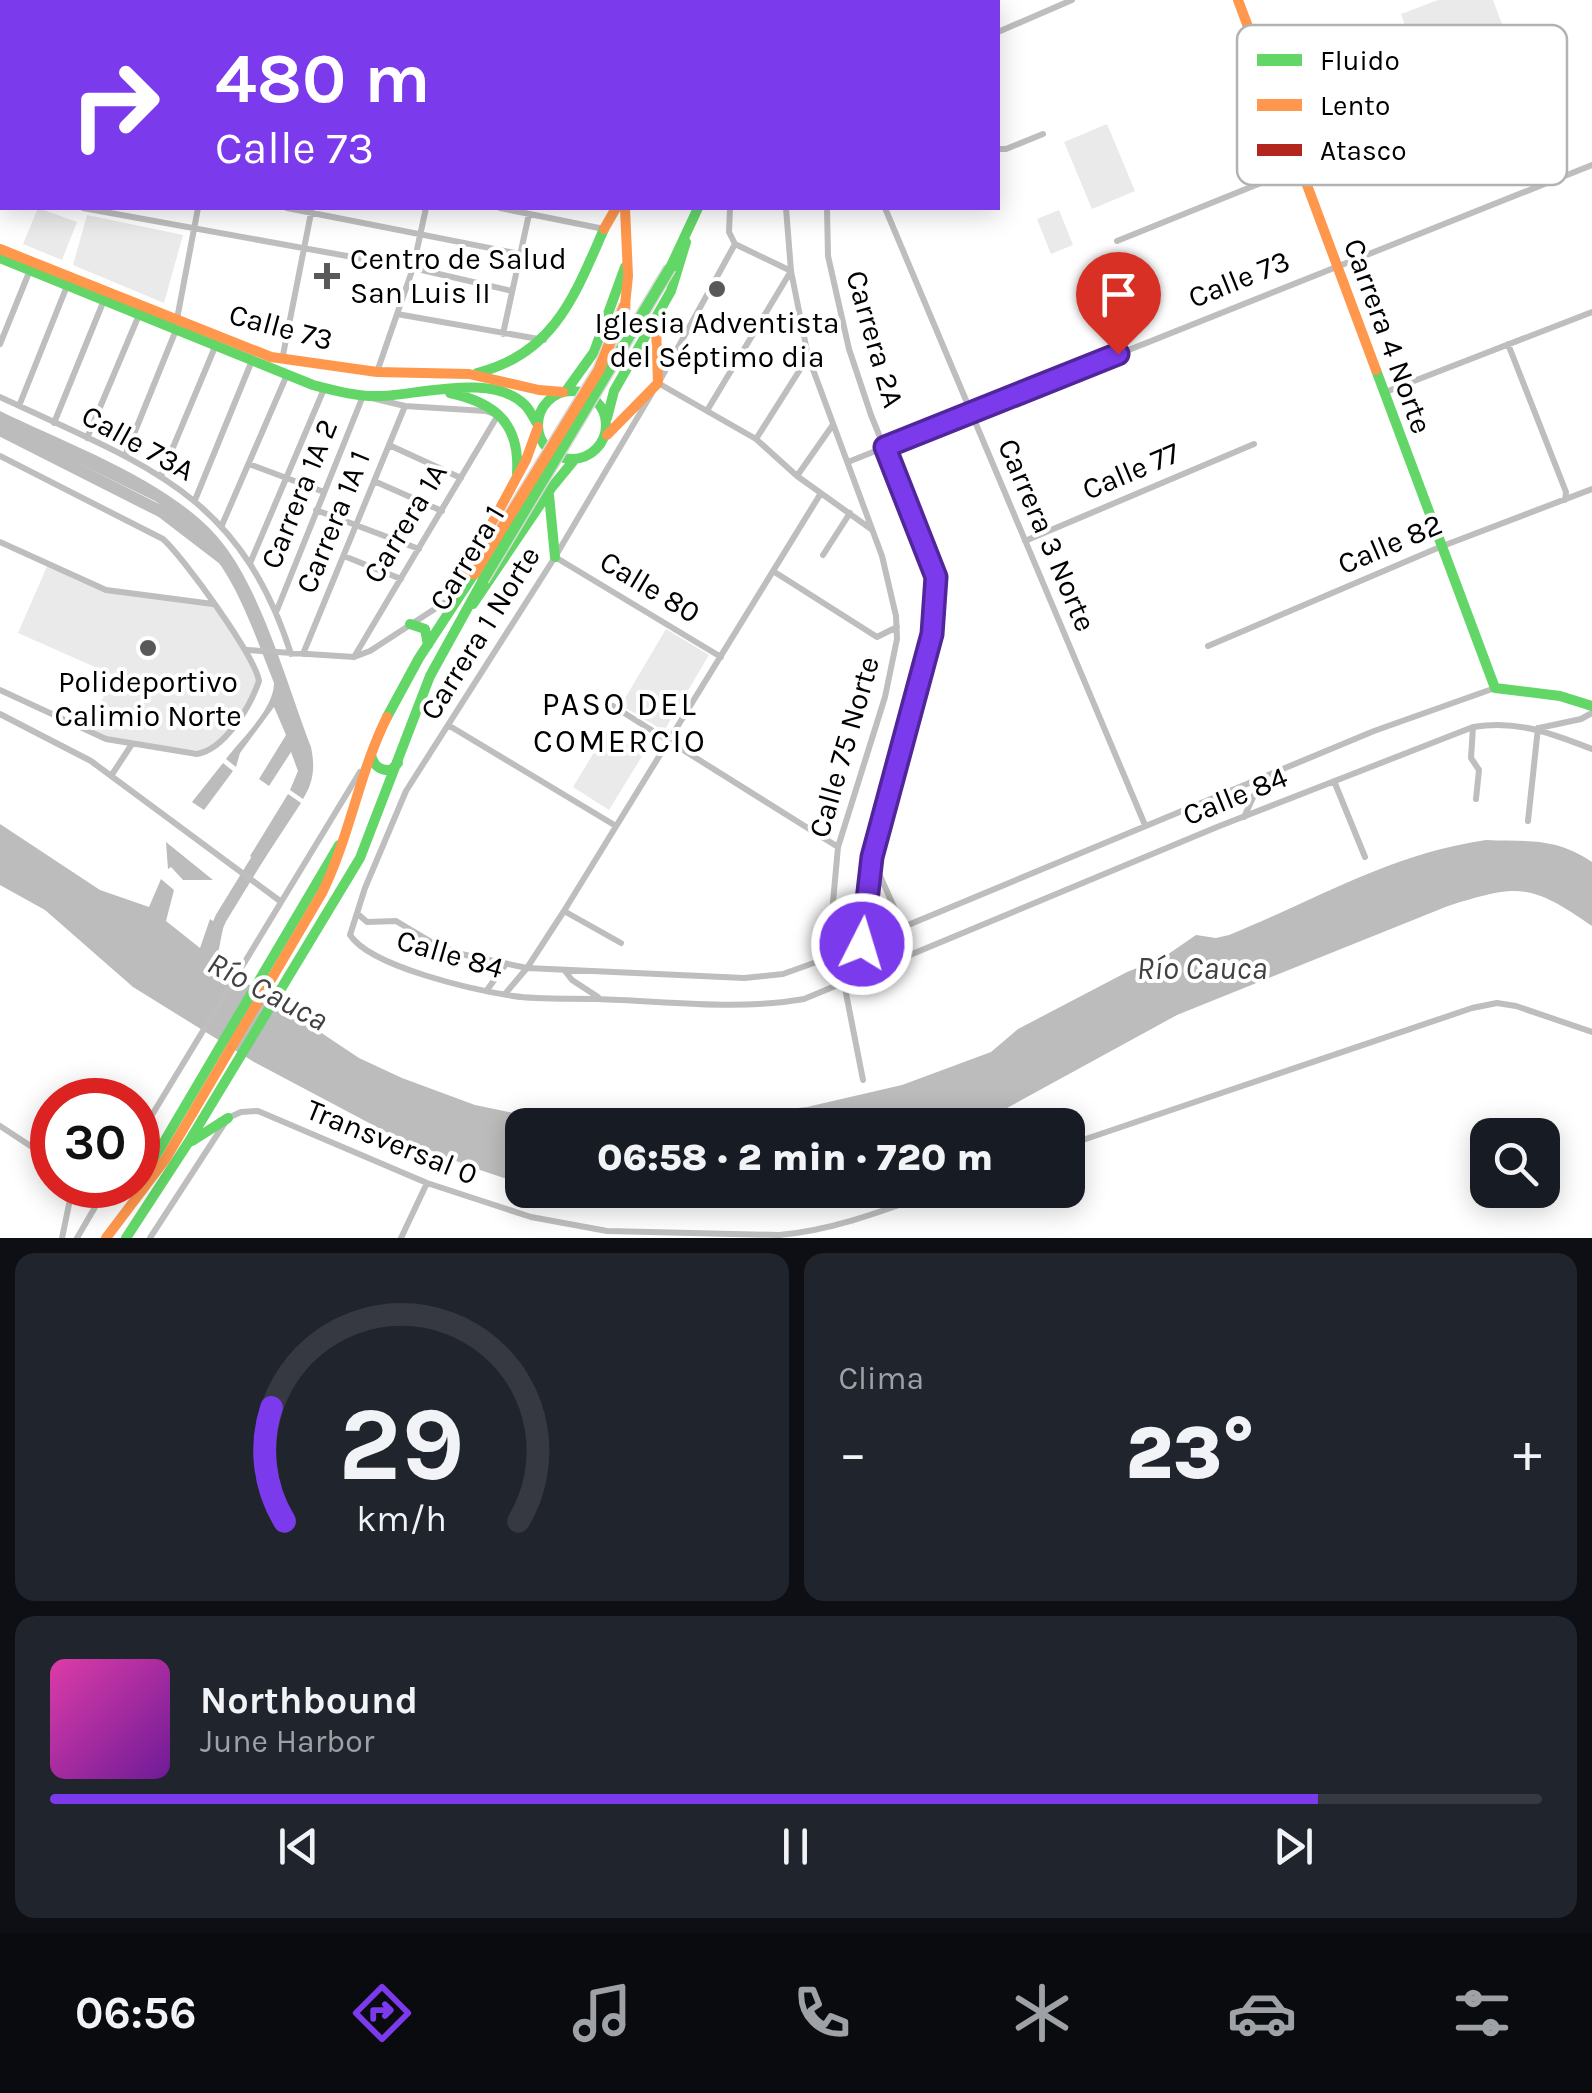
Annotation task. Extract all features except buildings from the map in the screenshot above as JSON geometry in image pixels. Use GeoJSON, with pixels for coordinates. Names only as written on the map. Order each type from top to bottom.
{"type":"FeatureCollection","features":[{"type":"Feature","properties":{"kind":"main road","name":"Carrera 4 Norte"},"geometry":{"type":"LineString","coordinates":[[1238,0],[1247,25]]}},
{"type":"Feature","properties":{"kind":"main road","name":"Carrera 4 Norte"},"geometry":{"type":"LineString","coordinates":[[1306,185],[1494,688]]}},
{"type":"Feature","properties":{"kind":"main road"},"geometry":{"type":"LineString","coordinates":[[469,374],[512,364],[544,340],[556,325],[615,210]]}},
{"type":"Feature","properties":{"kind":"main road","name":"Carrera 1"},"geometry":{"type":"LineString","coordinates":[[196,1108],[307,948],[360,858],[424,690],[479,577],[599,370],[618,329],[624,304],[628,260],[624,210]]}},
{"type":"Feature","properties":{"kind":"main road","name":"Carrera 1"},"geometry":{"type":"LineString","coordinates":[[196,1108],[288,940],[340,861],[371,755],[427,648],[479,577],[670,268],[697,210]]}},
{"type":"Feature","properties":{"kind":"main road"},"geometry":{"type":"LineString","coordinates":[[602,440],[614,391],[657,319],[677,276],[688,235]]}},
{"type":"Feature","properties":{"kind":"main road","name":"Calle 73"},"geometry":{"type":"LineString","coordinates":[[0,248],[286,377],[362,396],[440,392],[472,386],[497,390],[525,403],[538,426]]}},
{"type":"Feature","properties":{"kind":"main road","name":"Calle 73"},"geometry":{"type":"LineString","coordinates":[[0,258],[139,315],[282,360],[377,372],[469,374],[539,390],[564,391]]}},
{"type":"Feature","properties":{"kind":"main road"},"geometry":{"type":"LineString","coordinates":[[427,648],[530,453],[546,402],[576,381],[590,354],[628,260]]}},
{"type":"Feature","properties":{"kind":"main road"},"geometry":{"type":"LineString","coordinates":[[538,426],[541,440],[550,452],[576,459],[591,453],[628,410],[658,383],[654,342],[657,319]]}},
{"type":"Feature","properties":{"kind":"main road"},"geometry":{"type":"LineString","coordinates":[[564,391],[594,398],[606,420]]}},
{"type":"Feature","properties":{"kind":"main road"},"geometry":{"type":"LineString","coordinates":[[440,392],[482,400],[509,424],[519,461],[515,480]]}},
{"type":"Feature","properties":{"kind":"main road"},"geometry":{"type":"LineString","coordinates":[[454,630],[498,571],[549,491],[576,459]]}},
{"type":"Feature","properties":{"kind":"main road"},"geometry":{"type":"LineString","coordinates":[[549,491],[555,557]]}},
{"type":"Feature","properties":{"kind":"main road"},"geometry":{"type":"LineString","coordinates":[[410,624],[425,629],[429,638],[427,648]]}},
{"type":"Feature","properties":{"kind":"main road"},"geometry":{"type":"LineString","coordinates":[[1494,688],[1560,696],[1592,710]]}},
{"type":"Feature","properties":{"kind":"main road"},"geometry":{"type":"LineString","coordinates":[[371,755],[381,770],[391,770],[398,764]]}},
{"type":"Feature","properties":{"kind":"main road"},"geometry":{"type":"LineString","coordinates":[[126,1238],[188,1143],[196,1108]]}},
{"type":"Feature","properties":{"kind":"main road"},"geometry":{"type":"LineString","coordinates":[[160,1153],[196,1108]]}},
{"type":"Feature","properties":{"kind":"main road"},"geometry":{"type":"LineString","coordinates":[[110,1233],[165,1160],[196,1108]]}},
{"type":"Feature","properties":{"kind":"main road"},"geometry":{"type":"LineString","coordinates":[[188,1143],[228,1118]]}},
{"type":"Feature","properties":{"kind":"main road"},"geometry":{"type":"LineString","coordinates":[[110,1233],[124,1208]]}},
{"type":"Feature","properties":{"kind":"street"},"geometry":{"type":"LineString","coordinates":[[1000,31],[1072,0]]}},
{"type":"Feature","properties":{"kind":"street"},"geometry":{"type":"LineString","coordinates":[[1000,149],[1043,134]]}},
{"type":"Feature","properties":{"kind":"street","name":"Calle 73"},"geometry":{"type":"LineString","coordinates":[[1567,174],[1592,164]]}},
{"type":"Feature","properties":{"kind":"street"},"geometry":{"type":"LineString","coordinates":[[1117,241],[1257,185]]}},
{"type":"Feature","properties":{"kind":"street","name":"Calle 73"},"geometry":{"type":"LineString","coordinates":[[848,462],[1540,185]]}},
{"type":"Feature","properties":{"kind":"street"},"geometry":{"type":"LineString","coordinates":[[109,210],[414,268],[512,291]]}},
{"type":"Feature","properties":{"kind":"street"},"geometry":{"type":"LineString","coordinates":[[125,456],[176,326],[198,210]]}},
{"type":"Feature","properties":{"kind":"street"},"geometry":{"type":"LineString","coordinates":[[282,360],[312,210],[520,254]]}},
{"type":"Feature","properties":{"kind":"street"},"geometry":{"type":"LineString","coordinates":[[377,372],[414,268],[426,210]]}},
{"type":"Feature","properties":{"kind":"street"},"geometry":{"type":"LineString","coordinates":[[510,210],[604,230]]}},
{"type":"Feature","properties":{"kind":"street"},"geometry":{"type":"LineString","coordinates":[[563,221],[566,210]]}},
{"type":"Feature","properties":{"kind":"street"},"geometry":{"type":"LineString","coordinates":[[708,410],[791,271],[735,244],[729,232],[730,210]]}},
{"type":"Feature","properties":{"kind":"street","name":"Calle 75 Norte"},"geometry":{"type":"LineString","coordinates":[[786,210],[791,271],[808,356],[871,528],[892,593],[897,627],[885,697],[838,847],[831,924],[836,955]]}},
{"type":"Feature","properties":{"kind":"street","name":"Carrera 2A"},"geometry":{"type":"LineString","coordinates":[[827,210],[828,256],[840,317],[860,383],[936,577],[932,634],[872,857],[862,944]]}},
{"type":"Feature","properties":{"kind":"street","name":"Carrera 3 Norte"},"geometry":{"type":"LineString","coordinates":[[886,210],[1145,825]]}},
{"type":"Feature","properties":{"kind":"street"},"geometry":{"type":"LineString","coordinates":[[503,334],[529,214]]}},
{"type":"Feature","properties":{"kind":"street","name":"Carrera 1 Norte"},"geometry":{"type":"LineString","coordinates":[[359,915],[396,812],[555,557],[735,244]]}},
{"type":"Feature","properties":{"kind":"street"},"geometry":{"type":"LineString","coordinates":[[0,344],[30,270]]}},
{"type":"Feature","properties":{"kind":"street"},"geometry":{"type":"LineString","coordinates":[[19,406],[68,285]]}},
{"type":"Feature","properties":{"kind":"street"},"geometry":{"type":"LineString","coordinates":[[54,423],[104,300]]}},
{"type":"Feature","properties":{"kind":"street"},"geometry":{"type":"LineString","coordinates":[[1383,393],[1592,312]]}},
{"type":"Feature","properties":{"kind":"street"},"geometry":{"type":"LineString","coordinates":[[397,314],[544,340]]}},
{"type":"Feature","properties":{"kind":"street"},"geometry":{"type":"LineString","coordinates":[[87,438],[139,315]]}},
{"type":"Feature","properties":{"kind":"street"},"geometry":{"type":"LineString","coordinates":[[1508,344],[1566,492],[1564,500]]}},
{"type":"Feature","properties":{"kind":"street"},"geometry":{"type":"LineString","coordinates":[[161,476],[214,347]]}},
{"type":"Feature","properties":{"kind":"street"},"geometry":{"type":"LineString","coordinates":[[756,439],[808,356]]}},
{"type":"Feature","properties":{"kind":"street"},"geometry":{"type":"LineString","coordinates":[[195,500],[252,362]]}},
{"type":"Feature","properties":{"kind":"street"},"geometry":{"type":"LineString","coordinates":[[222,525],[286,377]]}},
{"type":"Feature","properties":{"kind":"street"},"geometry":{"type":"LineString","coordinates":[[658,383],[756,439],[797,476],[871,528]]}},
{"type":"Feature","properties":{"kind":"street"},"geometry":{"type":"LineString","coordinates":[[251,561],[324,389]]}},
{"type":"Feature","properties":{"kind":"street"},"geometry":{"type":"LineString","coordinates":[[362,396],[405,406],[498,415]]}},
{"type":"Feature","properties":{"kind":"street","name":"Carrera 1A 2"},"geometry":{"type":"LineString","coordinates":[[277,610],[362,396]]}},
{"type":"Feature","properties":{"kind":"street","name":"Calle 73A"},"geometry":{"type":"LineString","coordinates":[[0,398],[125,456],[195,500],[251,561],[277,610],[292,654]]}},
{"type":"Feature","properties":{"kind":"street","name":"Carrera 1A 1"},"geometry":{"type":"LineString","coordinates":[[303,654],[405,406]]}},
{"type":"Feature","properties":{"kind":"street","name":"Carrera 1A"},"geometry":{"type":"LineString","coordinates":[[354,657],[498,415]]}},
{"type":"Feature","properties":{"kind":"street"},"geometry":{"type":"LineString","coordinates":[[797,476],[833,425]]}},
{"type":"Feature","properties":{"kind":"street","name":"Calle 77"},"geometry":{"type":"LineString","coordinates":[[1025,541],[1254,444]]}},
{"type":"Feature","properties":{"kind":"street"},"geometry":{"type":"LineString","coordinates":[[389,446],[461,478]]}},
{"type":"Feature","properties":{"kind":"street"},"geometry":{"type":"LineString","coordinates":[[0,456],[163,539],[179,554],[247,650],[260,681],[231,728],[208,752],[186,754],[106,739],[0,690]]}},
{"type":"Feature","properties":{"kind":"street"},"geometry":{"type":"LineString","coordinates":[[249,464],[324,492]]}},
{"type":"Feature","properties":{"kind":"street"},"geometry":{"type":"LineString","coordinates":[[374,482],[442,511]]}},
{"type":"Feature","properties":{"kind":"street","name":"Calle 82"},"geometry":{"type":"LineString","coordinates":[[1208,646],[1440,547],[1592,490]]}},
{"type":"Feature","properties":{"kind":"street"},"geometry":{"type":"LineString","coordinates":[[506,994],[564,911],[821,493]]}},
{"type":"Feature","properties":{"kind":"street"},"geometry":{"type":"LineString","coordinates":[[316,510],[419,549]]}},
{"type":"Feature","properties":{"kind":"street"},"geometry":{"type":"LineString","coordinates":[[824,556],[850,512]]}},
{"type":"Feature","properties":{"kind":"street"},"geometry":{"type":"LineString","coordinates":[[0,542],[106,590],[213,604]]}},
{"type":"Feature","properties":{"kind":"street"},"geometry":{"type":"LineString","coordinates":[[344,556],[401,579]]}},
{"type":"Feature","properties":{"kind":"street","name":"Calle 80"},"geometry":{"type":"LineString","coordinates":[[555,557],[721,657]]}},
{"type":"Feature","properties":{"kind":"street"},"geometry":{"type":"LineString","coordinates":[[774,570],[877,637],[897,627]]}},
{"type":"Feature","properties":{"kind":"street"},"geometry":{"type":"LineString","coordinates":[[247,650],[354,657],[370,651],[452,598]]}},
{"type":"Feature","properties":{"kind":"street","name":"Calle 84"},"geometry":{"type":"LineString","coordinates":[[1494,688],[1390,724],[836,955],[772,976],[527,968],[462,954],[396,921],[367,922],[359,915],[350,935],[363,949],[400,968],[506,994],[772,1005],[804,999],[1473,727],[1495,724],[1538,728]]}},
{"type":"Feature","properties":{"kind":"street"},"geometry":{"type":"LineString","coordinates":[[613,706],[838,847]]}},
{"type":"Feature","properties":{"kind":"street"},"geometry":{"type":"LineString","coordinates":[[1538,728],[1581,719],[1592,710]]}},
{"type":"Feature","properties":{"kind":"street"},"geometry":{"type":"LineString","coordinates":[[0,714],[91,760],[280,901]]}},
{"type":"Feature","properties":{"kind":"street"},"geometry":{"type":"LineString","coordinates":[[448,725],[616,826]]}},
{"type":"Feature","properties":{"kind":"street"},"geometry":{"type":"LineString","coordinates":[[1473,727],[1471,758],[1479,770],[1476,799]]}},
{"type":"Feature","properties":{"kind":"street"},"geometry":{"type":"LineString","coordinates":[[1538,728],[1592,749]]}},
{"type":"Feature","properties":{"kind":"street"},"geometry":{"type":"LineString","coordinates":[[1528,822],[1538,728]]}},
{"type":"Feature","properties":{"kind":"street"},"geometry":{"type":"LineString","coordinates":[[112,776],[132,744]]}},
{"type":"Feature","properties":{"kind":"street","name":"Carrera 1"},"geometry":{"type":"LineString","coordinates":[[160,1103],[371,755]]}},
{"type":"Feature","properties":{"kind":"street"},"geometry":{"type":"LineString","coordinates":[[1244,818],[1263,777]]}},
{"type":"Feature","properties":{"kind":"street"},"geometry":{"type":"LineString","coordinates":[[1334,781],[1365,857]]}},
{"type":"Feature","properties":{"kind":"street"},"geometry":{"type":"LineString","coordinates":[[872,857],[902,926]]}},
{"type":"Feature","properties":{"kind":"street"},"geometry":{"type":"LineString","coordinates":[[564,911],[621,943]]}},
{"type":"Feature","properties":{"kind":"street"},"geometry":{"type":"LineString","coordinates":[[487,990],[506,964]]}},
{"type":"Feature","properties":{"kind":"street"},"geometry":{"type":"LineString","coordinates":[[564,970],[600,999]]}},
{"type":"Feature","properties":{"kind":"street"},"geometry":{"type":"LineString","coordinates":[[844,983],[863,1080]]}},
{"type":"Feature","properties":{"kind":"street"},"geometry":{"type":"LineString","coordinates":[[1085,1139],[1472,1008],[1497,1003],[1516,1006],[1592,1032]]}},
{"type":"Feature","properties":{"kind":"street","name":"Transversal 0"},"geometry":{"type":"LineString","coordinates":[[228,1118],[258,1111],[427,1183],[531,1217],[607,1231],[779,1236],[808,1232],[890,1208]]}},
{"type":"Feature","properties":{"kind":"street"},"geometry":{"type":"LineString","coordinates":[[150,1238],[228,1118]]}},
{"type":"Feature","properties":{"kind":"street"},"geometry":{"type":"LineString","coordinates":[[0,1126],[30,1146]]}},
{"type":"Feature","properties":{"kind":"street"},"geometry":{"type":"LineString","coordinates":[[401,1238],[427,1183]]}},
{"type":"Feature","properties":{"kind":"street"},"geometry":{"type":"LineString","coordinates":[[62,1238],[68,1208]]}},
{"type":"Feature","properties":{"kind":"street"},"geometry":{"type":"LineString","coordinates":[[77,1238],[96,1208]]}},
{"type":"Feature","properties":{"kind":"shaded area"},"geometry":{"type":"Polygon","coordinates":[[[1438,0],[1493,0],[1502,25],[1405,25],[1401,14],[1438,0]]]}},
{"type":"Feature","properties":{"kind":"shaded area"},"geometry":{"type":"Polygon","coordinates":[[[1107,124],[1135,191],[1092,209],[1064,142],[1107,124]]]}},
{"type":"Feature","properties":{"kind":"shaded area"},"geometry":{"type":"Polygon","coordinates":[[[37,210],[77,222],[62,260],[23,244],[37,210]]]}},
{"type":"Feature","properties":{"kind":"shaded area"},"geometry":{"type":"Polygon","coordinates":[[[1059,210],[1073,245],[1051,254],[1037,219],[1059,210]]]}},
{"type":"Feature","properties":{"kind":"shaded area"},"geometry":{"type":"Polygon","coordinates":[[[87,215],[183,235],[164,303],[73,265],[87,215]]]}},
{"type":"Feature","properties":{"kind":"shaded area","name":"Polideportivo Calimio Norte"},"geometry":{"type":"Polygon","coordinates":[[[48,564],[97,587],[213,604],[241,645],[259,685],[231,728],[208,752],[106,739],[89,730],[113,675],[18,633],[48,564]]]}},
{"type":"Feature","properties":{"kind":"shaded area"},"geometry":{"type":"Polygon","coordinates":[[[666,629],[709,655],[664,731],[621,705],[666,629]]]}},
{"type":"Feature","properties":{"kind":"shaded area"},"geometry":{"type":"Polygon","coordinates":[[[607,731],[644,753],[609,810],[573,787],[607,731]]]}},
{"type":"Feature","properties":{"kind":"water"},"geometry":{"type":"Polygon","coordinates":[[[0,411],[154,486],[207,526],[227,549],[264,618],[311,747],[313,774],[303,799],[290,790],[298,771],[291,752],[269,786],[259,779],[286,735],[274,707],[240,753],[236,767],[226,759],[263,713],[274,683],[242,604],[217,560],[180,520],[155,501],[0,425],[0,411]]]}},
{"type":"Feature","properties":{"kind":"water"},"geometry":{"type":"Polygon","coordinates":[[[223,763],[233,771],[204,810],[192,802],[223,763]]]}},
{"type":"Feature","properties":{"kind":"water"},"geometry":{"type":"Polygon","coordinates":[[[288,794],[301,803],[261,864],[250,856],[288,794]]]}},
{"type":"Feature","properties":{"kind":"water","name":"Río Cauca"},"geometry":{"type":"Polygon","coordinates":[[[0,824],[100,890],[149,907],[161,879],[174,890],[166,921],[200,948],[210,919],[223,928],[217,959],[227,970],[359,1058],[475,1105],[505,1111],[505,1178],[388,1133],[254,1062],[133,987],[45,910],[0,885],[0,824]]]}},
{"type":"Feature","properties":{"kind":"water","name":"Río Cauca"},"geometry":{"type":"Polygon","coordinates":[[[1486,840],[1529,841],[1579,854],[1592,862],[1592,926],[1538,895],[1508,891],[1492,894],[1448,906],[1177,1015],[1007,1108],[797,1108],[902,1085],[991,1052],[1018,1029],[1164,957],[1196,935],[1229,935],[1355,879],[1451,847],[1486,840]]]}},
{"type":"Feature","properties":{"kind":"water"},"geometry":{"type":"Polygon","coordinates":[[[166,842],[213,880],[183,880],[171,867],[168,869],[166,842]]]}},
{"type":"Feature","properties":{"kind":"waterway"},"geometry":{"type":"LineString","coordinates":[[0,430],[162,512],[222,558]]}},
{"type":"Feature","properties":{"kind":"waterway"},"geometry":{"type":"LineString","coordinates":[[212,939],[264,848]]}},
{"type":"Feature","properties":{"kind":"traffic: fast"},"geometry":{"type":"LineString","coordinates":[[670,268],[697,210]]}},
{"type":"Feature","properties":{"kind":"traffic: fast"},"geometry":{"type":"LineString","coordinates":[[477,373],[525,352],[558,319],[583,277],[604,229]]}},
{"type":"Feature","properties":{"kind":"traffic: fast"},"geometry":{"type":"LineString","coordinates":[[607,418],[614,391],[671,291],[686,242]]}},
{"type":"Feature","properties":{"kind":"traffic: fast"},"geometry":{"type":"LineString","coordinates":[[0,258],[313,385],[373,396],[457,388],[495,390],[512,395],[525,405],[538,425]]}},
{"type":"Feature","properties":{"kind":"traffic: fast"},"geometry":{"type":"LineString","coordinates":[[566,391],[594,352],[625,267]]}},
{"type":"Feature","properties":{"kind":"traffic: fast"},"geometry":{"type":"LineString","coordinates":[[483,580],[670,268]]}},
{"type":"Feature","properties":{"kind":"traffic: fast"},"geometry":{"type":"LineString","coordinates":[[1376,370],[1495,688],[1560,696],[1592,706]]}},
{"type":"Feature","properties":{"kind":"traffic: fast"},"geometry":{"type":"LineString","coordinates":[[572,391],[585,393],[596,401],[604,412],[606,425],[604,438],[596,449],[585,457],[572,459],[559,457],[548,449],[540,438],[538,425],[540,412],[548,401],[559,393],[572,391]]}},
{"type":"Feature","properties":{"kind":"traffic: fast"},"geometry":{"type":"LineString","coordinates":[[450,393],[480,403],[502,418],[514,441],[517,473]]}},
{"type":"Feature","properties":{"kind":"traffic: fast"},"geometry":{"type":"LineString","coordinates":[[473,604],[575,459]]}},
{"type":"Feature","properties":{"kind":"traffic: fast"},"geometry":{"type":"LineString","coordinates":[[549,495],[555,557]]}},
{"type":"Feature","properties":{"kind":"traffic: fast"},"geometry":{"type":"LineString","coordinates":[[387,717],[419,658],[474,574]]}},
{"type":"Feature","properties":{"kind":"traffic: fast"},"geometry":{"type":"LineString","coordinates":[[126,1238],[360,858],[430,676],[483,580]]}},
{"type":"Feature","properties":{"kind":"traffic: fast"},"geometry":{"type":"LineString","coordinates":[[410,624],[425,629],[428,645]]}},
{"type":"Feature","properties":{"kind":"traffic: fast"},"geometry":{"type":"LineString","coordinates":[[371,755],[384,770],[391,770],[398,763]]}},
{"type":"Feature","properties":{"kind":"traffic: fast"},"geometry":{"type":"LineString","coordinates":[[160,1149],[339,845]]}},
{"type":"Feature","properties":{"kind":"traffic: fast"},"geometry":{"type":"LineString","coordinates":[[192,1141],[228,1118]]}},
{"type":"Feature","properties":{"kind":"traffic: slow"},"geometry":{"type":"LineString","coordinates":[[1238,0],[1247,25]]}},
{"type":"Feature","properties":{"kind":"traffic: slow"},"geometry":{"type":"LineString","coordinates":[[1307,185],[1376,370]]}},
{"type":"Feature","properties":{"kind":"traffic: slow"},"geometry":{"type":"LineString","coordinates":[[604,229],[615,210]]}},
{"type":"Feature","properties":{"kind":"traffic: slow"},"geometry":{"type":"LineString","coordinates":[[625,210],[625,305]]}},
{"type":"Feature","properties":{"kind":"traffic: slow"},"geometry":{"type":"LineString","coordinates":[[0,249],[271,357],[377,372],[469,374],[563,392]]}},
{"type":"Feature","properties":{"kind":"traffic: slow"},"geometry":{"type":"LineString","coordinates":[[474,574],[599,370],[625,305]]}},
{"type":"Feature","properties":{"kind":"traffic: slow"},"geometry":{"type":"LineString","coordinates":[[607,435],[658,383],[656,327]]}},
{"type":"Feature","properties":{"kind":"traffic: slow"},"geometry":{"type":"LineString","coordinates":[[448,605],[526,460],[538,427]]}},
{"type":"Feature","properties":{"kind":"traffic: slow"},"geometry":{"type":"LineString","coordinates":[[106,1238],[165,1160],[322,893],[387,717]]}},
{"type":"Feature","properties":{"kind":"place","name":"Centro de Salud San Luis II"},"geometry":{"type":"Point","coordinates":[327,276]}},
{"type":"Feature","properties":{"kind":"place","name":"Iglesia Adventista del Séptimo dia"},"geometry":{"type":"Point","coordinates":[717,289]}},
{"type":"Feature","properties":{"kind":"place","name":"Polideportivo Calimio Norte"},"geometry":{"type":"Point","coordinates":[148,648]}},
{"type":"Feature","properties":{"kind":"district","name":"PASO DEL COMERCIO"},"geometry":{"type":"Point","coordinates":[620,722]}},
{"type":"Feature","properties":{"kind":"route"},"geometry":{"type":"LineString","coordinates":[[862,944],[872,857],[932,634],[936,577],[885,447],[1118,354]]}}]}
